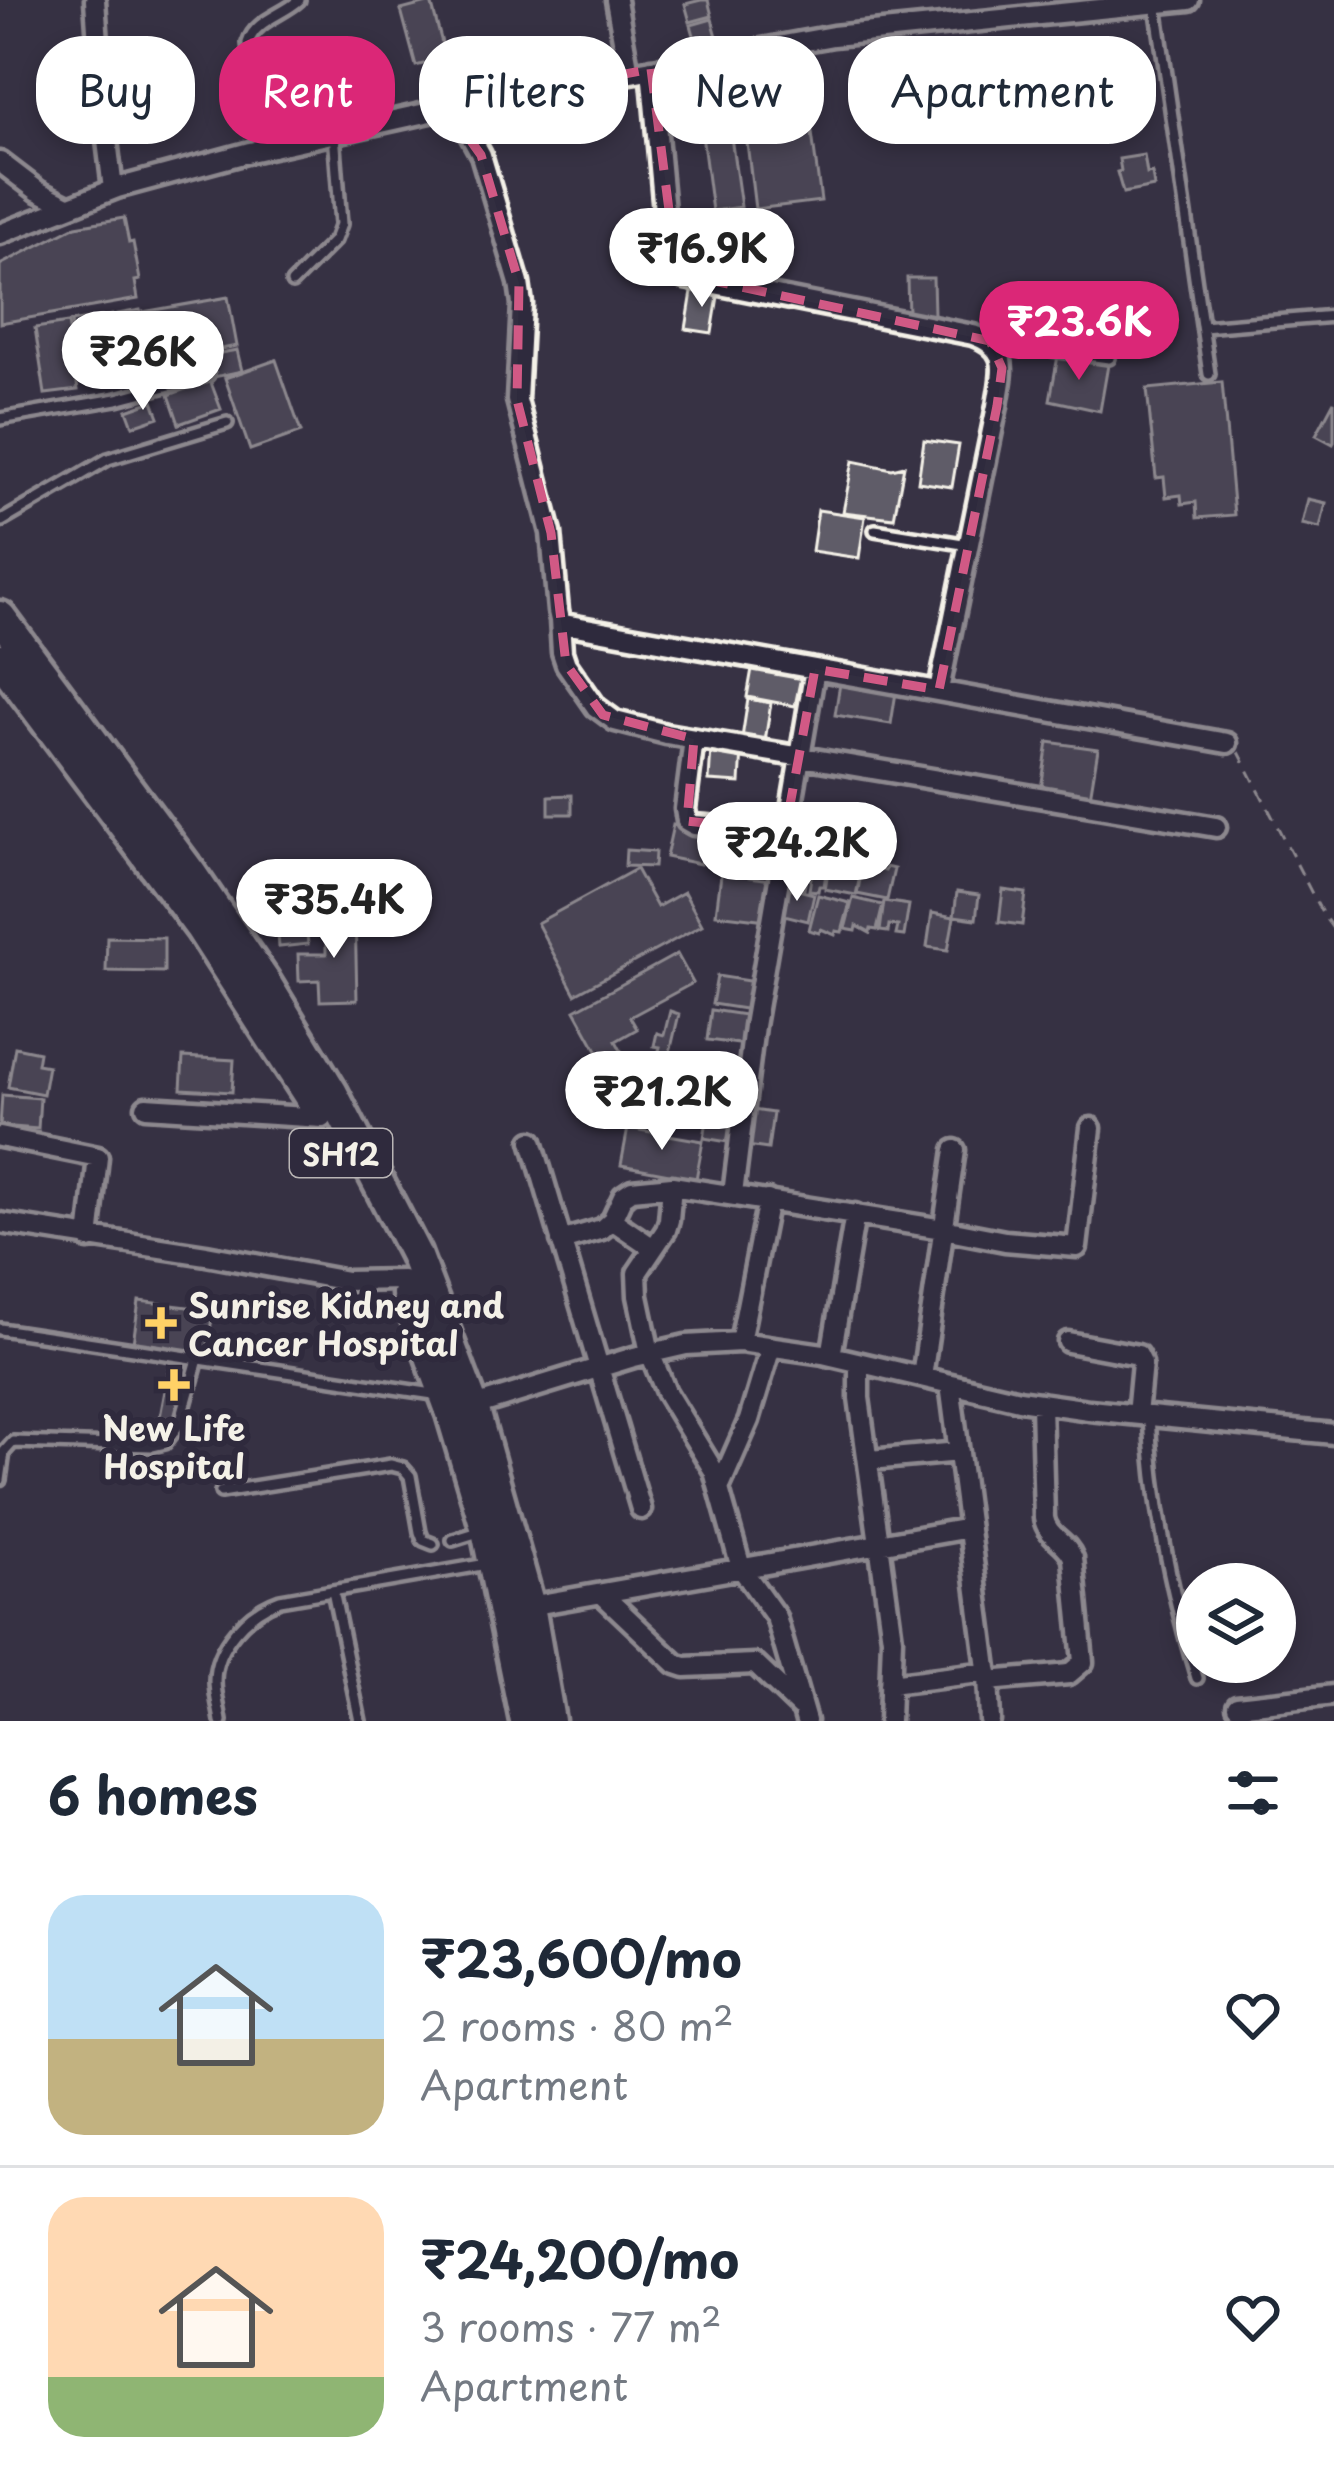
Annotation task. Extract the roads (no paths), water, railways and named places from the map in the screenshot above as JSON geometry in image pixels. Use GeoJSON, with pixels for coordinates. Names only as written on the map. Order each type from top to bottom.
{"type":"FeatureCollection","features":[{"type":"Feature","properties":{"kind":"main road"},"geometry":{"type":"LineString","coordinates":[[0,617],[8,656],[191,874],[264,981],[321,1074],[415,1254],[457,1405],[529,1606],[549,1721]]}},
{"type":"Feature","properties":{"kind":"main road","name":"SH12"},"geometry":{"type":"LineString","coordinates":[[8,656],[201,928],[323,1118],[403,1280],[457,1405],[496,1562],[526,1721]]}},
{"type":"Feature","properties":{"kind":"street"},"geometry":{"type":"LineString","coordinates":[[95,0],[113,189]]}},
{"type":"Feature","properties":{"kind":"street"},"geometry":{"type":"LineString","coordinates":[[616,0],[629,73],[833,36],[1189,0]]}},
{"type":"Feature","properties":{"kind":"street"},"geometry":{"type":"LineString","coordinates":[[651,69],[666,242],[677,274],[952,331],[990,341],[998,349],[1002,368],[998,406],[939,690]]}},
{"type":"Feature","properties":{"kind":"street"},"geometry":{"type":"LineString","coordinates":[[0,234],[113,189],[287,144]]}},
{"type":"Feature","properties":{"kind":"street"},"geometry":{"type":"LineString","coordinates":[[475,144],[523,304],[517,400],[551,533],[562,652],[603,715],[694,739],[1216,827]]}},
{"type":"Feature","properties":{"kind":"street"},"geometry":{"type":"LineString","coordinates":[[0,162],[38,191],[68,206]]}},
{"type":"Feature","properties":{"kind":"street"},"geometry":{"type":"LineString","coordinates":[[560,620],[569,626],[1227,743]]}},
{"type":"Feature","properties":{"kind":"street"},"geometry":{"type":"LineString","coordinates":[[733,1194],[754,1026],[815,669]]}},
{"type":"Feature","properties":{"kind":"street"},"geometry":{"type":"LineString","coordinates":[[694,739],[685,808],[688,821],[785,832]]}},
{"type":"Feature","properties":{"kind":"street"},"geometry":{"type":"LineString","coordinates":[[146,1106],[323,1118]]}},
{"type":"Feature","properties":{"kind":"street"},"geometry":{"type":"LineString","coordinates":[[561,1241],[602,1229],[612,1220],[622,1196],[632,1190],[672,1186],[1005,1241],[1077,1246],[1091,1128]]}},
{"type":"Feature","properties":{"kind":"street"},"geometry":{"type":"LineString","coordinates":[[0,1137],[98,1157],[89,1239]]}},
{"type":"Feature","properties":{"kind":"street"},"geometry":{"type":"LineString","coordinates":[[532,1141],[641,1509]]}},
{"type":"Feature","properties":{"kind":"street"},"geometry":{"type":"LineString","coordinates":[[922,1377],[955,1150]]}},
{"type":"Feature","properties":{"kind":"street"},"geometry":{"type":"LineString","coordinates":[[672,1186],[670,1220],[642,1262],[636,1284],[650,1353],[666,1392],[706,1455],[741,1568],[776,1617],[804,1716]]}},
{"type":"Feature","properties":{"kind":"street"},"geometry":{"type":"LineString","coordinates":[[740,1342],[768,1200]]}},
{"type":"Feature","properties":{"kind":"street"},"geometry":{"type":"LineString","coordinates":[[831,1356],[855,1214]]}},
{"type":"Feature","properties":{"kind":"street"},"geometry":{"type":"LineString","coordinates":[[612,1220],[653,1248]]}},
{"type":"Feature","properties":{"kind":"street"},"geometry":{"type":"LineString","coordinates":[[0,1223],[347,1281],[403,1280]]}},
{"type":"Feature","properties":{"kind":"street"},"geometry":{"type":"LineString","coordinates":[[457,1405],[650,1353],[740,1342],[831,1356],[1041,1403],[1334,1435]]}},
{"type":"Feature","properties":{"kind":"street"},"geometry":{"type":"LineString","coordinates":[[1068,1342],[1138,1355],[1143,1415]]}},
{"type":"Feature","properties":{"kind":"street"},"geometry":{"type":"LineString","coordinates":[[719,1486],[748,1420],[771,1347]]}},
{"type":"Feature","properties":{"kind":"street"},"geometry":{"type":"LineString","coordinates":[[859,1363],[859,1398],[892,1638],[889,1721]]}},
{"type":"Feature","properties":{"kind":"street"},"geometry":{"type":"LineString","coordinates":[[950,1384],[990,1721]]}},
{"type":"Feature","properties":{"kind":"street"},"geometry":{"type":"LineString","coordinates":[[890,1684],[1070,1674],[1083,1662],[1073,1558],[1045,1527],[1041,1403]]}},
{"type":"Feature","properties":{"kind":"street"},"geometry":{"type":"LineString","coordinates":[[870,1460],[959,1452]]}},
{"type":"Feature","properties":{"kind":"street"},"geometry":{"type":"LineString","coordinates":[[529,1606],[969,1528]]}},
{"type":"Feature","properties":{"kind":"street"},"geometry":{"type":"LineString","coordinates":[[602,1594],[676,1664],[755,1664],[804,1716]]}},
{"type":"Feature","properties":{"kind":"street"},"geometry":{"type":"LineString","coordinates":[[1237,1706],[1334,1694]]}},
{"type":"Feature","properties":{"kind":"lane"},"geometry":{"type":"LineString","coordinates":[[259,150],[248,43],[261,25],[299,0]]}},
{"type":"Feature","properties":{"kind":"lane"},"geometry":{"type":"LineString","coordinates":[[1155,3],[1209,374]]}},
{"type":"Feature","properties":{"kind":"lane"},"geometry":{"type":"LineString","coordinates":[[292,283],[335,240],[341,224],[335,144]]}},
{"type":"Feature","properties":{"kind":"lane"},"geometry":{"type":"LineString","coordinates":[[1203,327],[1334,316]]}},
{"type":"Feature","properties":{"kind":"lane"},"geometry":{"type":"LineString","coordinates":[[990,341],[1109,358]]}},
{"type":"Feature","properties":{"kind":"lane"},"geometry":{"type":"LineString","coordinates":[[0,418],[136,395],[208,374]]}},
{"type":"Feature","properties":{"kind":"lane"},"geometry":{"type":"LineString","coordinates":[[0,522],[108,459],[227,423]]}},
{"type":"Feature","properties":{"kind":"lane"},"geometry":{"type":"LineString","coordinates":[[875,530],[969,545]]}},
{"type":"Feature","properties":{"kind":"lane"},"geometry":{"type":"LineString","coordinates":[[0,1329],[457,1405]]}},
{"type":"Feature","properties":{"kind":"lane"},"geometry":{"type":"LineString","coordinates":[[0,1480],[4,1452],[14,1442],[165,1443],[180,1423],[198,1359]]}},
{"type":"Feature","properties":{"kind":"lane"},"geometry":{"type":"LineString","coordinates":[[1143,1415],[1176,1604]]}},
{"type":"Feature","properties":{"kind":"lane"},"geometry":{"type":"LineString","coordinates":[[221,1492],[391,1465],[410,1476],[420,1532],[433,1544]]}},
{"type":"Feature","properties":{"kind":"lane"},"geometry":{"type":"LineString","coordinates":[[453,1540],[487,1530]]}},
{"type":"Feature","properties":{"kind":"lane"},"geometry":{"type":"LineString","coordinates":[[221,1721],[217,1664],[248,1618],[266,1605],[496,1562]]}},
{"type":"Feature","properties":{"kind":"lane"},"geometry":{"type":"LineString","coordinates":[[333,1591],[360,1721]]}},
{"type":"Feature","properties":{"kind":"place","name":"Sunrise Kidney and Cancer Hospital"},"geometry":{"type":"Point","coordinates":[161,1323]}},
{"type":"Feature","properties":{"kind":"place","name":"New Life Hospital"},"geometry":{"type":"Point","coordinates":[174,1385]}}]}
